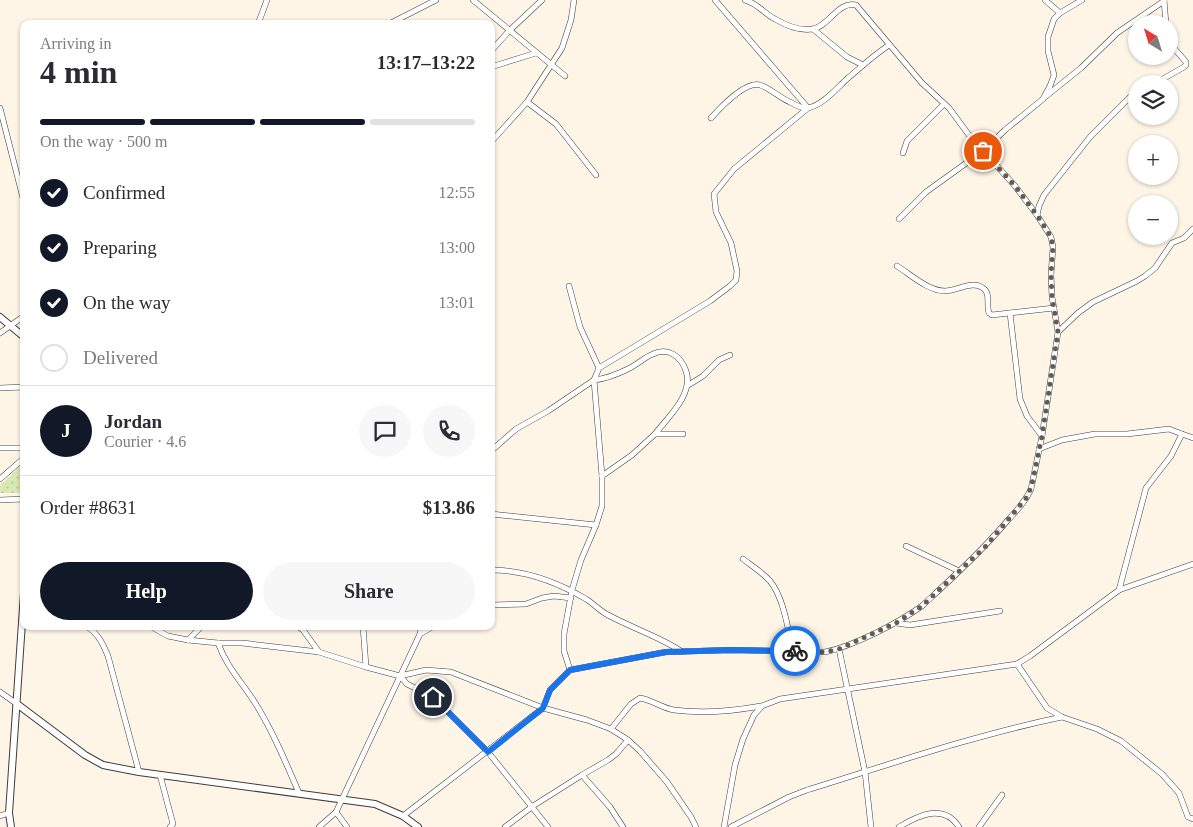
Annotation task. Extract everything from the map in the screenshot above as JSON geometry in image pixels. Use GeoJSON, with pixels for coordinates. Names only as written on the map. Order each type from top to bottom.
{"type":"FeatureCollection","features":[{"type":"Feature","properties":{"kind":"street"},"geometry":{"type":"LineString","coordinates":[[260,20],[267,0]]}},
{"type":"Feature","properties":{"kind":"street"},"geometry":{"type":"LineString","coordinates":[[397,20],[436,0]]}},
{"type":"Feature","properties":{"kind":"street"},"geometry":{"type":"LineString","coordinates":[[473,0],[565,76]]}},
{"type":"Feature","properties":{"kind":"street"},"geometry":{"type":"LineString","coordinates":[[495,47],[542,0]]}},
{"type":"Feature","properties":{"kind":"street"},"geometry":{"type":"LineString","coordinates":[[495,138],[527,102],[562,48],[571,20],[574,0]]}},
{"type":"Feature","properties":{"kind":"street"},"geometry":{"type":"LineString","coordinates":[[715,0],[808,108]]}},
{"type":"Feature","properties":{"kind":"street"},"geometry":{"type":"LineString","coordinates":[[403,816],[543,708],[550,690],[570,670],[666,652],[731,650],[825,652],[839,649],[896,623],[922,606],[986,546],[1028,496],[1042,436],[1058,332],[1051,275],[1053,247],[1051,237],[1037,215],[1006,175],[983,151],[944,104],[922,83],[856,5],[844,7],[813,29],[795,28],[774,19],[755,2],[745,0]]}},
{"type":"Feature","properties":{"kind":"street"},"geometry":{"type":"LineString","coordinates":[[1045,0],[1060,13]]}},
{"type":"Feature","properties":{"kind":"street"},"geometry":{"type":"LineString","coordinates":[[1043,99],[1054,75],[1048,50],[1048,37],[1054,19],[1060,13],[1082,0]]}},
{"type":"Feature","properties":{"kind":"street"},"geometry":{"type":"LineString","coordinates":[[1164,0],[1165,15]]}},
{"type":"Feature","properties":{"kind":"street"},"geometry":{"type":"LineString","coordinates":[[899,219],[926,192],[983,151],[1005,130],[1081,68],[1118,32],[1164,0]]}},
{"type":"Feature","properties":{"kind":"street"},"geometry":{"type":"LineString","coordinates":[[813,29],[847,57],[862,65]]}},
{"type":"Feature","properties":{"kind":"street"},"geometry":{"type":"LineString","coordinates":[[570,670],[564,651],[564,643],[571,595],[581,560],[602,506],[602,476],[594,380],[599,368],[694,311],[736,280],[737,271],[731,243],[716,212],[714,194],[734,169],[808,108],[828,96],[862,65],[889,45]]}},
{"type":"Feature","properties":{"kind":"street"},"geometry":{"type":"LineString","coordinates":[[495,65],[536,53]]}},
{"type":"Feature","properties":{"kind":"street"},"geometry":{"type":"LineString","coordinates":[[1170,75],[1186,64],[1178,53]]}},
{"type":"Feature","properties":{"kind":"street"},"geometry":{"type":"LineString","coordinates":[[711,118],[738,93],[753,84],[761,86],[780,98],[798,106],[808,108]]}},
{"type":"Feature","properties":{"kind":"street"},"geometry":{"type":"LineString","coordinates":[[1037,215],[1038,206],[1044,195],[1062,172],[1090,137],[1128,99]]}},
{"type":"Feature","properties":{"kind":"street"},"geometry":{"type":"LineString","coordinates":[[527,102],[556,124],[596,175]]}},
{"type":"Feature","properties":{"kind":"street"},"geometry":{"type":"LineString","coordinates":[[903,154],[907,140],[944,104]]}},
{"type":"Feature","properties":{"kind":"street"},"geometry":{"type":"LineString","coordinates":[[0,108],[20,186]]}},
{"type":"Feature","properties":{"kind":"street"},"geometry":{"type":"LineString","coordinates":[[1058,332],[1093,302],[1137,282],[1145,276],[1155,268],[1172,243],[1184,238],[1193,229]]}},
{"type":"Feature","properties":{"kind":"street"},"geometry":{"type":"LineString","coordinates":[[897,266],[933,289],[944,291],[974,285],[983,288],[988,294],[989,313],[992,315],[1054,308]]}},
{"type":"Feature","properties":{"kind":"street"},"geometry":{"type":"LineString","coordinates":[[569,286],[580,327],[599,368]]}},
{"type":"Feature","properties":{"kind":"street"},"geometry":{"type":"LineString","coordinates":[[1010,313],[1020,399],[1027,416],[1042,436]]}},
{"type":"Feature","properties":{"kind":"street"},"geometry":{"type":"LineString","coordinates":[[0,317],[20,333]]}},
{"type":"Feature","properties":{"kind":"street"},"geometry":{"type":"LineString","coordinates":[[0,333],[20,319]]}},
{"type":"Feature","properties":{"kind":"street"},"geometry":{"type":"LineString","coordinates":[[495,447],[516,429],[548,411],[594,380],[631,368],[653,354],[668,352],[676,355],[686,370],[687,386],[680,403],[655,434],[632,455],[602,476]]}},
{"type":"Feature","properties":{"kind":"street"},"geometry":{"type":"LineString","coordinates":[[687,386],[702,376],[719,360],[730,355]]}},
{"type":"Feature","properties":{"kind":"street"},"geometry":{"type":"LineString","coordinates":[[0,388],[20,387]]}},
{"type":"Feature","properties":{"kind":"street"},"geometry":{"type":"LineString","coordinates":[[1039,449],[1062,440],[1086,435],[1127,434],[1169,429],[1193,438]]}},
{"type":"Feature","properties":{"kind":"street"},"geometry":{"type":"LineString","coordinates":[[655,434],[683,434]]}},
{"type":"Feature","properties":{"kind":"street"},"geometry":{"type":"LineString","coordinates":[[1120,590],[1146,488],[1171,456],[1182,434]]}},
{"type":"Feature","properties":{"kind":"street"},"geometry":{"type":"LineString","coordinates":[[0,448],[20,448]]}},
{"type":"Feature","properties":{"kind":"street"},"geometry":{"type":"LineString","coordinates":[[0,479],[20,462]]}},
{"type":"Feature","properties":{"kind":"street"},"geometry":{"type":"LineString","coordinates":[[0,500],[20,500]]}},
{"type":"Feature","properties":{"kind":"street"},"geometry":{"type":"LineString","coordinates":[[495,514],[596,525]]}},
{"type":"Feature","properties":{"kind":"street"},"geometry":{"type":"LineString","coordinates":[[906,546],[959,571]]}},
{"type":"Feature","properties":{"kind":"street"},"geometry":{"type":"LineString","coordinates":[[743,559],[764,575],[773,586],[780,602],[793,651]]}},
{"type":"Feature","properties":{"kind":"street"},"geometry":{"type":"LineString","coordinates":[[611,729],[632,704],[640,698],[673,710],[698,712],[734,710],[762,706],[780,699],[1017,664],[1120,590],[1193,564]]}},
{"type":"Feature","properties":{"kind":"street"},"geometry":{"type":"LineString","coordinates":[[495,570],[536,575],[571,595],[589,601],[608,615],[660,638],[682,652]]}},
{"type":"Feature","properties":{"kind":"street"},"geometry":{"type":"LineString","coordinates":[[495,605],[526,604],[542,598],[571,595]]}},
{"type":"Feature","properties":{"kind":"street"},"geometry":{"type":"LineString","coordinates":[[896,623],[910,625],[1000,611]]}},
{"type":"Feature","properties":{"kind":"street"},"geometry":{"type":"LineString","coordinates":[[11,827],[9,813],[22,630]]}},
{"type":"Feature","properties":{"kind":"street"},"geometry":{"type":"LineString","coordinates":[[90,630],[102,641],[108,656],[139,772]]}},
{"type":"Feature","properties":{"kind":"street"},"geometry":{"type":"LineString","coordinates":[[157,630],[168,636],[188,640],[242,643],[319,652],[366,668],[400,676],[426,670],[451,672],[543,708],[588,720],[611,729],[628,740],[667,782],[696,827]]}},
{"type":"Feature","properties":{"kind":"street"},"geometry":{"type":"LineString","coordinates":[[188,640],[198,630]]}},
{"type":"Feature","properties":{"kind":"street"},"geometry":{"type":"LineString","coordinates":[[303,630],[319,652]]}},
{"type":"Feature","properties":{"kind":"street"},"geometry":{"type":"LineString","coordinates":[[363,630],[366,668]]}},
{"type":"Feature","properties":{"kind":"street"},"geometry":{"type":"LineString","coordinates":[[319,827],[336,812],[421,630]]}},
{"type":"Feature","properties":{"kind":"street"},"geometry":{"type":"LineString","coordinates":[[420,634],[427,630]]}},
{"type":"Feature","properties":{"kind":"street"},"geometry":{"type":"LineString","coordinates":[[218,643],[224,660],[267,723],[299,793]]}},
{"type":"Feature","properties":{"kind":"street"},"geometry":{"type":"LineString","coordinates":[[839,649],[866,772],[871,827]]}},
{"type":"Feature","properties":{"kind":"street"},"geometry":{"type":"LineString","coordinates":[[1017,664],[1032,683],[1047,708],[1062,717],[1097,729],[1121,741],[1136,752],[1171,783],[1179,793],[1188,817],[1193,819]]}},
{"type":"Feature","properties":{"kind":"street"},"geometry":{"type":"LineString","coordinates":[[400,676],[406,684],[433,697],[488,752],[548,827]]}},
{"type":"Feature","properties":{"kind":"street"},"geometry":{"type":"LineString","coordinates":[[0,692],[85,755],[103,765],[139,772],[375,804],[403,816],[418,827]]}},
{"type":"Feature","properties":{"kind":"street"},"geometry":{"type":"LineString","coordinates":[[724,827],[735,765],[743,739],[754,715],[762,706]]}},
{"type":"Feature","properties":{"kind":"street"},"geometry":{"type":"LineString","coordinates":[[731,827],[789,796],[914,755],[1062,717]]}},
{"type":"Feature","properties":{"kind":"street"},"geometry":{"type":"LineString","coordinates":[[505,827],[533,806],[608,760],[628,740]]}},
{"type":"Feature","properties":{"kind":"street"},"geometry":{"type":"LineString","coordinates":[[160,775],[172,826]]}},
{"type":"Feature","properties":{"kind":"street"},"geometry":{"type":"LineString","coordinates":[[582,775],[610,807],[623,827]]}},
{"type":"Feature","properties":{"kind":"street"},"geometry":{"type":"LineString","coordinates":[[979,827],[1002,795]]}},
{"type":"Feature","properties":{"kind":"street"},"geometry":{"type":"LineString","coordinates":[[336,812],[347,827]]}},
{"type":"Feature","properties":{"kind":"street"},"geometry":{"type":"LineString","coordinates":[[0,816],[9,813]]}},
{"type":"Feature","properties":{"kind":"street"},"geometry":{"type":"LineString","coordinates":[[899,827],[933,813],[941,813],[952,818],[959,827]]}},
{"type":"Feature","properties":{"kind":"green space"},"geometry":{"type":"Polygon","coordinates":[[[20,466],[20,493],[0,493],[0,486],[20,466]]]}},
{"type":"Feature","properties":{"kind":"way so far"},"geometry":{"type":"LineString","coordinates":[[795,651],[825,652],[839,649],[896,623],[911,614],[986,546],[1028,496],[1031,489],[1042,436],[1058,332],[1052,297],[1053,247],[1051,237],[1037,215],[1006,175],[983,151]]}},
{"type":"Feature","properties":{"kind":"route"},"geometry":{"type":"LineString","coordinates":[[433,697],[488,752],[543,708],[550,690],[570,670],[666,652],[795,651]]}}]}
